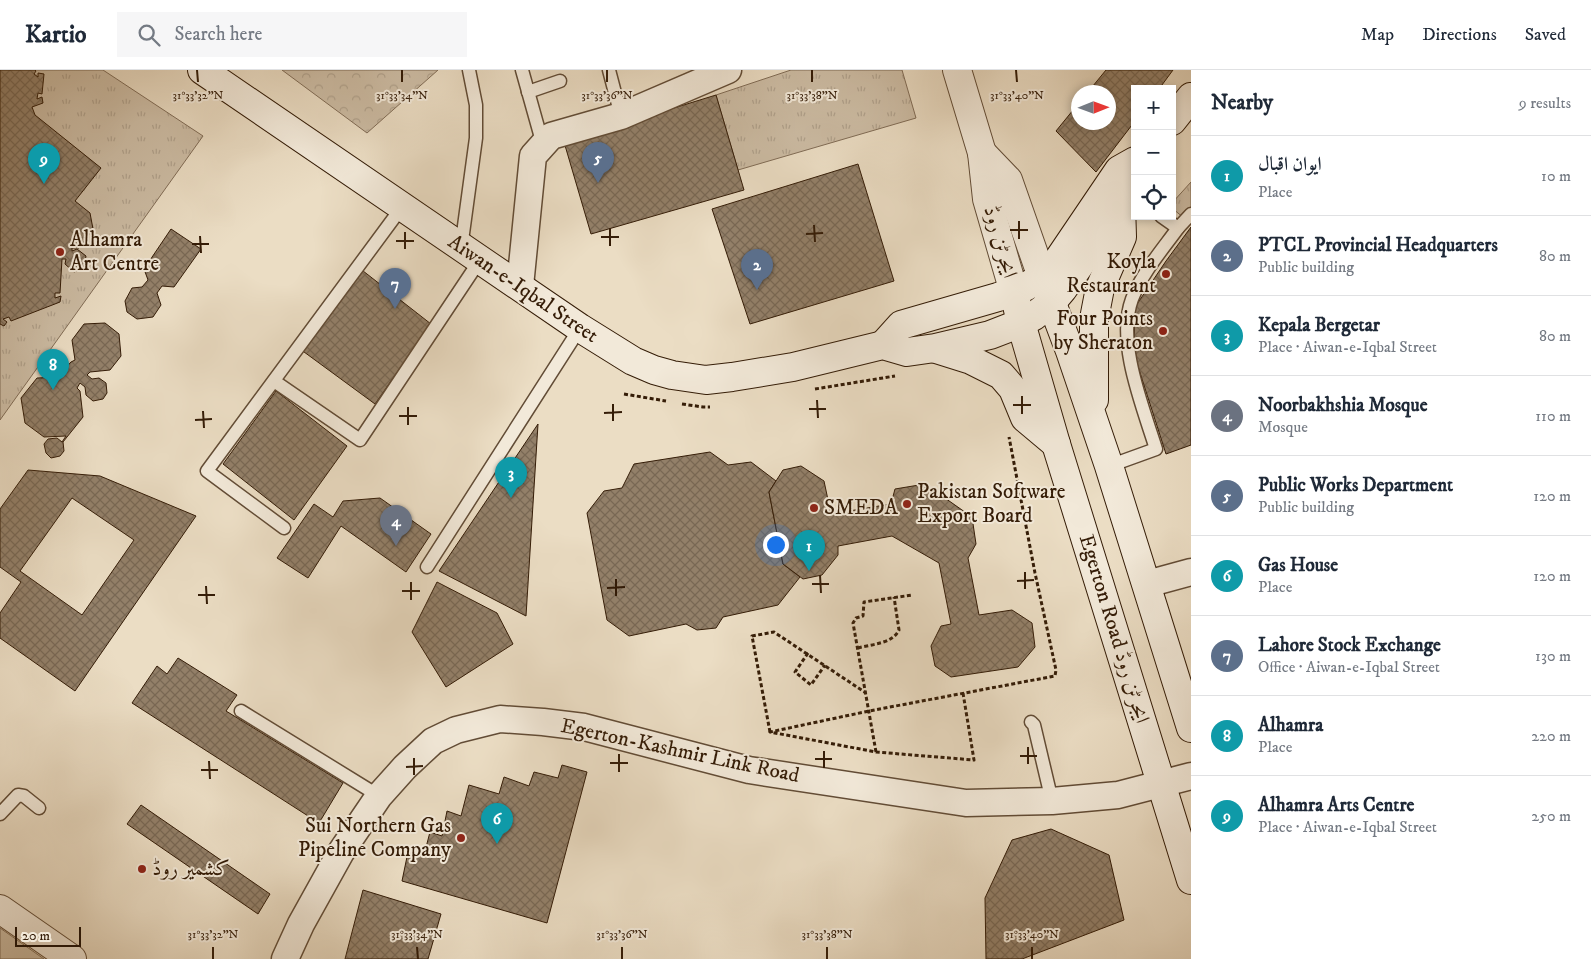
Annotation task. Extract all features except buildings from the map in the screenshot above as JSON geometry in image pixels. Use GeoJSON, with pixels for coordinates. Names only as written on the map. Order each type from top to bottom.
{"type":"FeatureCollection","features":[{"type":"Feature","properties":{"kind":"main road","name":"Aiwan-e-Iqbal Street"},"geometry":{"type":"LineString","coordinates":[[202,70],[580,328],[633,361],[654,370],[672,375],[706,380],[793,367],[883,344]]}},
{"type":"Feature","properties":{"kind":"main road"},"geometry":{"type":"LineString","coordinates":[[957,70],[982,154]]}},
{"type":"Feature","properties":{"kind":"main road"},"geometry":{"type":"LineString","coordinates":[[1176,116],[1191,97]]}},
{"type":"Feature","properties":{"kind":"main road","name":"ایجرٹن روڈ"},"geometry":{"type":"LineString","coordinates":[[982,154],[1008,180],[1042,277]]}},
{"type":"Feature","properties":{"kind":"main road","name":"ایجرٹن روڈ"},"geometry":{"type":"LineString","coordinates":[[982,154],[987,199],[1014,292]]}},
{"type":"Feature","properties":{"kind":"main road"},"geometry":{"type":"LineString","coordinates":[[1130,195],[1063,289],[1052,302],[1034,316],[990,335],[935,348],[907,352],[883,344],[901,325],[1014,292],[1042,277],[1056,263],[1119,170],[1131,163]]}},
{"type":"Feature","properties":{"kind":"main road"},"geometry":{"type":"LineString","coordinates":[[1094,424],[1094,319],[1100,288],[1122,238],[1130,195]]}},
{"type":"Feature","properties":{"kind":"main road","name":"Egerton Road ایجرٹن روڈ"},"geometry":{"type":"LineString","coordinates":[[1042,277],[1110,466],[1189,718]]}},
{"type":"Feature","properties":{"kind":"main road","name":"Egerton Road ایجرٹن روڈ"},"geometry":{"type":"LineString","coordinates":[[1014,292],[1021,323],[1056,444],[1191,880]]}},
{"type":"Feature","properties":{"kind":"main road"},"geometry":{"type":"LineString","coordinates":[[935,348],[970,360],[1001,375],[1013,389],[1025,418],[1056,444]]}},
{"type":"Feature","properties":{"kind":"main road"},"geometry":{"type":"LineString","coordinates":[[0,909],[72,959]]}},
{"type":"Feature","properties":{"kind":"street"},"geometry":{"type":"LineString","coordinates":[[520,286],[533,156],[550,136],[621,116],[728,70]]}},
{"type":"Feature","properties":{"kind":"street"},"geometry":{"type":"LineString","coordinates":[[1147,584],[1191,572]]}},
{"type":"Feature","properties":{"kind":"street","name":"Egerton-Kashmir Link Road"},"geometry":{"type":"LineString","coordinates":[[285,959],[301,924],[341,852],[379,796],[404,767],[433,741],[456,730],[500,720],[544,722],[584,728],[749,770],[966,802],[1052,801],[1118,796],[1191,776]]}},
{"type":"Feature","properties":{"kind":"lane"},"geometry":{"type":"LineString","coordinates":[[274,381],[360,440],[471,254],[476,105],[469,70]]}},
{"type":"Feature","properties":{"kind":"lane"},"geometry":{"type":"LineString","coordinates":[[522,70],[543,145]]}},
{"type":"Feature","properties":{"kind":"lane"},"geometry":{"type":"LineString","coordinates":[[609,70],[621,116]]}},
{"type":"Feature","properties":{"kind":"lane"},"geometry":{"type":"LineString","coordinates":[[528,92],[560,81]]}},
{"type":"Feature","properties":{"kind":"lane"},"geometry":{"type":"LineString","coordinates":[[284,528],[207,471],[402,206]]}},
{"type":"Feature","properties":{"kind":"lane"},"geometry":{"type":"LineString","coordinates":[[1110,466],[1156,449],[1128,355],[1128,317],[1131,301],[1140,281],[1178,228],[1191,214]]}},
{"type":"Feature","properties":{"kind":"lane"},"geometry":{"type":"LineString","coordinates":[[1167,220],[1178,228]]}},
{"type":"Feature","properties":{"kind":"lane"},"geometry":{"type":"LineString","coordinates":[[427,567],[580,328]]}},
{"type":"Feature","properties":{"kind":"lane"},"geometry":{"type":"LineString","coordinates":[[242,711],[379,796]]}},
{"type":"Feature","properties":{"kind":"lane"},"geometry":{"type":"LineString","coordinates":[[1031,722],[1034,725],[1052,801]]}},
{"type":"Feature","properties":{"kind":"lane"},"geometry":{"type":"LineString","coordinates":[[0,814],[18,795],[24,796],[39,808]]}},
{"type":"Feature","properties":{"kind":"path"},"geometry":{"type":"LineString","coordinates":[[808,390],[904,374]]}},
{"type":"Feature","properties":{"kind":"path"},"geometry":{"type":"LineString","coordinates":[[624,394],[668,402]]}},
{"type":"Feature","properties":{"kind":"path"},"geometry":{"type":"LineString","coordinates":[[677,403],[703,407],[712,406]]}},
{"type":"Feature","properties":{"kind":"path"},"geometry":{"type":"LineString","coordinates":[[770,732],[869,711],[1055,676],[1056,673],[1008,429]]}},
{"type":"Feature","properties":{"kind":"path"},"geometry":{"type":"LineString","coordinates":[[876,752],[853,623],[856,618],[863,616],[864,602],[912,595]]}},
{"type":"Feature","properties":{"kind":"path"},"geometry":{"type":"LineString","coordinates":[[858,648],[888,641],[897,634],[899,630],[894,597]]}},
{"type":"Feature","properties":{"kind":"path"},"geometry":{"type":"LineString","coordinates":[[770,732],[751,636],[772,631],[866,693]]}},
{"type":"Feature","properties":{"kind":"path"},"geometry":{"type":"LineString","coordinates":[[808,653],[795,672],[811,685],[826,665]]}},
{"type":"Feature","properties":{"kind":"path"},"geometry":{"type":"LineString","coordinates":[[770,732],[876,752],[974,760],[964,693]]}},
{"type":"Feature","properties":{"kind":"green space"},"geometry":{"type":"Polygon","coordinates":[[[0,70],[103,70],[203,136],[0,420],[0,70]]]}},
{"type":"Feature","properties":{"kind":"green space"},"geometry":{"type":"Polygon","coordinates":[[[282,70],[438,70],[367,133],[282,70]]]}},
{"type":"Feature","properties":{"kind":"green space"},"geometry":{"type":"Polygon","coordinates":[[[791,70],[902,70],[916,118],[738,170],[716,95],[791,70]]]}},
{"type":"Feature","properties":{"kind":"green space"},"geometry":{"type":"Polygon","coordinates":[[[1191,182],[1191,224],[1176,211],[1176,199],[1191,182]]]}},
{"type":"Feature","properties":{"kind":"green space"},"geometry":{"type":"Polygon","coordinates":[[[0,928],[44,959],[0,959],[0,928]]]}},
{"type":"Feature","properties":{"kind":"place","name":"Public Works Department"},"geometry":{"type":"Point","coordinates":[598,183]}},
{"type":"Feature","properties":{"kind":"place","name":"Alhamra Arts Centre"},"geometry":{"type":"Point","coordinates":[44,184]}},
{"type":"Feature","properties":{"kind":"place","name":"Alhamra Art Centre"},"geometry":{"type":"Point","coordinates":[60,252]}},
{"type":"Feature","properties":{"kind":"place","name":"Koyla Restaurant"},"geometry":{"type":"Point","coordinates":[1166,274]}},
{"type":"Feature","properties":{"kind":"place","name":"PTCL Provincial Headquarters"},"geometry":{"type":"Point","coordinates":[757,290]}},
{"type":"Feature","properties":{"kind":"place","name":"Lahore Stock Exchange"},"geometry":{"type":"Point","coordinates":[395,309]}},
{"type":"Feature","properties":{"kind":"place","name":"Four Points by Sheraton"},"geometry":{"type":"Point","coordinates":[1163,331]}},
{"type":"Feature","properties":{"kind":"place","name":"Alhamra"},"geometry":{"type":"Point","coordinates":[53,390]}},
{"type":"Feature","properties":{"kind":"place","name":"Kepala Bergetar"},"geometry":{"type":"Point","coordinates":[511,498]}},
{"type":"Feature","properties":{"kind":"place","name":"Pakistan Software Export Board"},"geometry":{"type":"Point","coordinates":[907,504]}},
{"type":"Feature","properties":{"kind":"place","name":"SMEDA"},"geometry":{"type":"Point","coordinates":[814,508]}},
{"type":"Feature","properties":{"kind":"place","name":"Noorbakhshia Mosque"},"geometry":{"type":"Point","coordinates":[396,546]}},
{"type":"Feature","properties":{"kind":"place","name":"ایوان اقبال"},"geometry":{"type":"Point","coordinates":[809,571]}},
{"type":"Feature","properties":{"kind":"place","name":"Sui Northern Gas Pipeline Company"},"geometry":{"type":"Point","coordinates":[461,838]}},
{"type":"Feature","properties":{"kind":"place","name":"Gas House"},"geometry":{"type":"Point","coordinates":[497,844]}},
{"type":"Feature","properties":{"kind":"place","name":"کشمیر روڈ"},"geometry":{"type":"Point","coordinates":[142,869]}}]}
